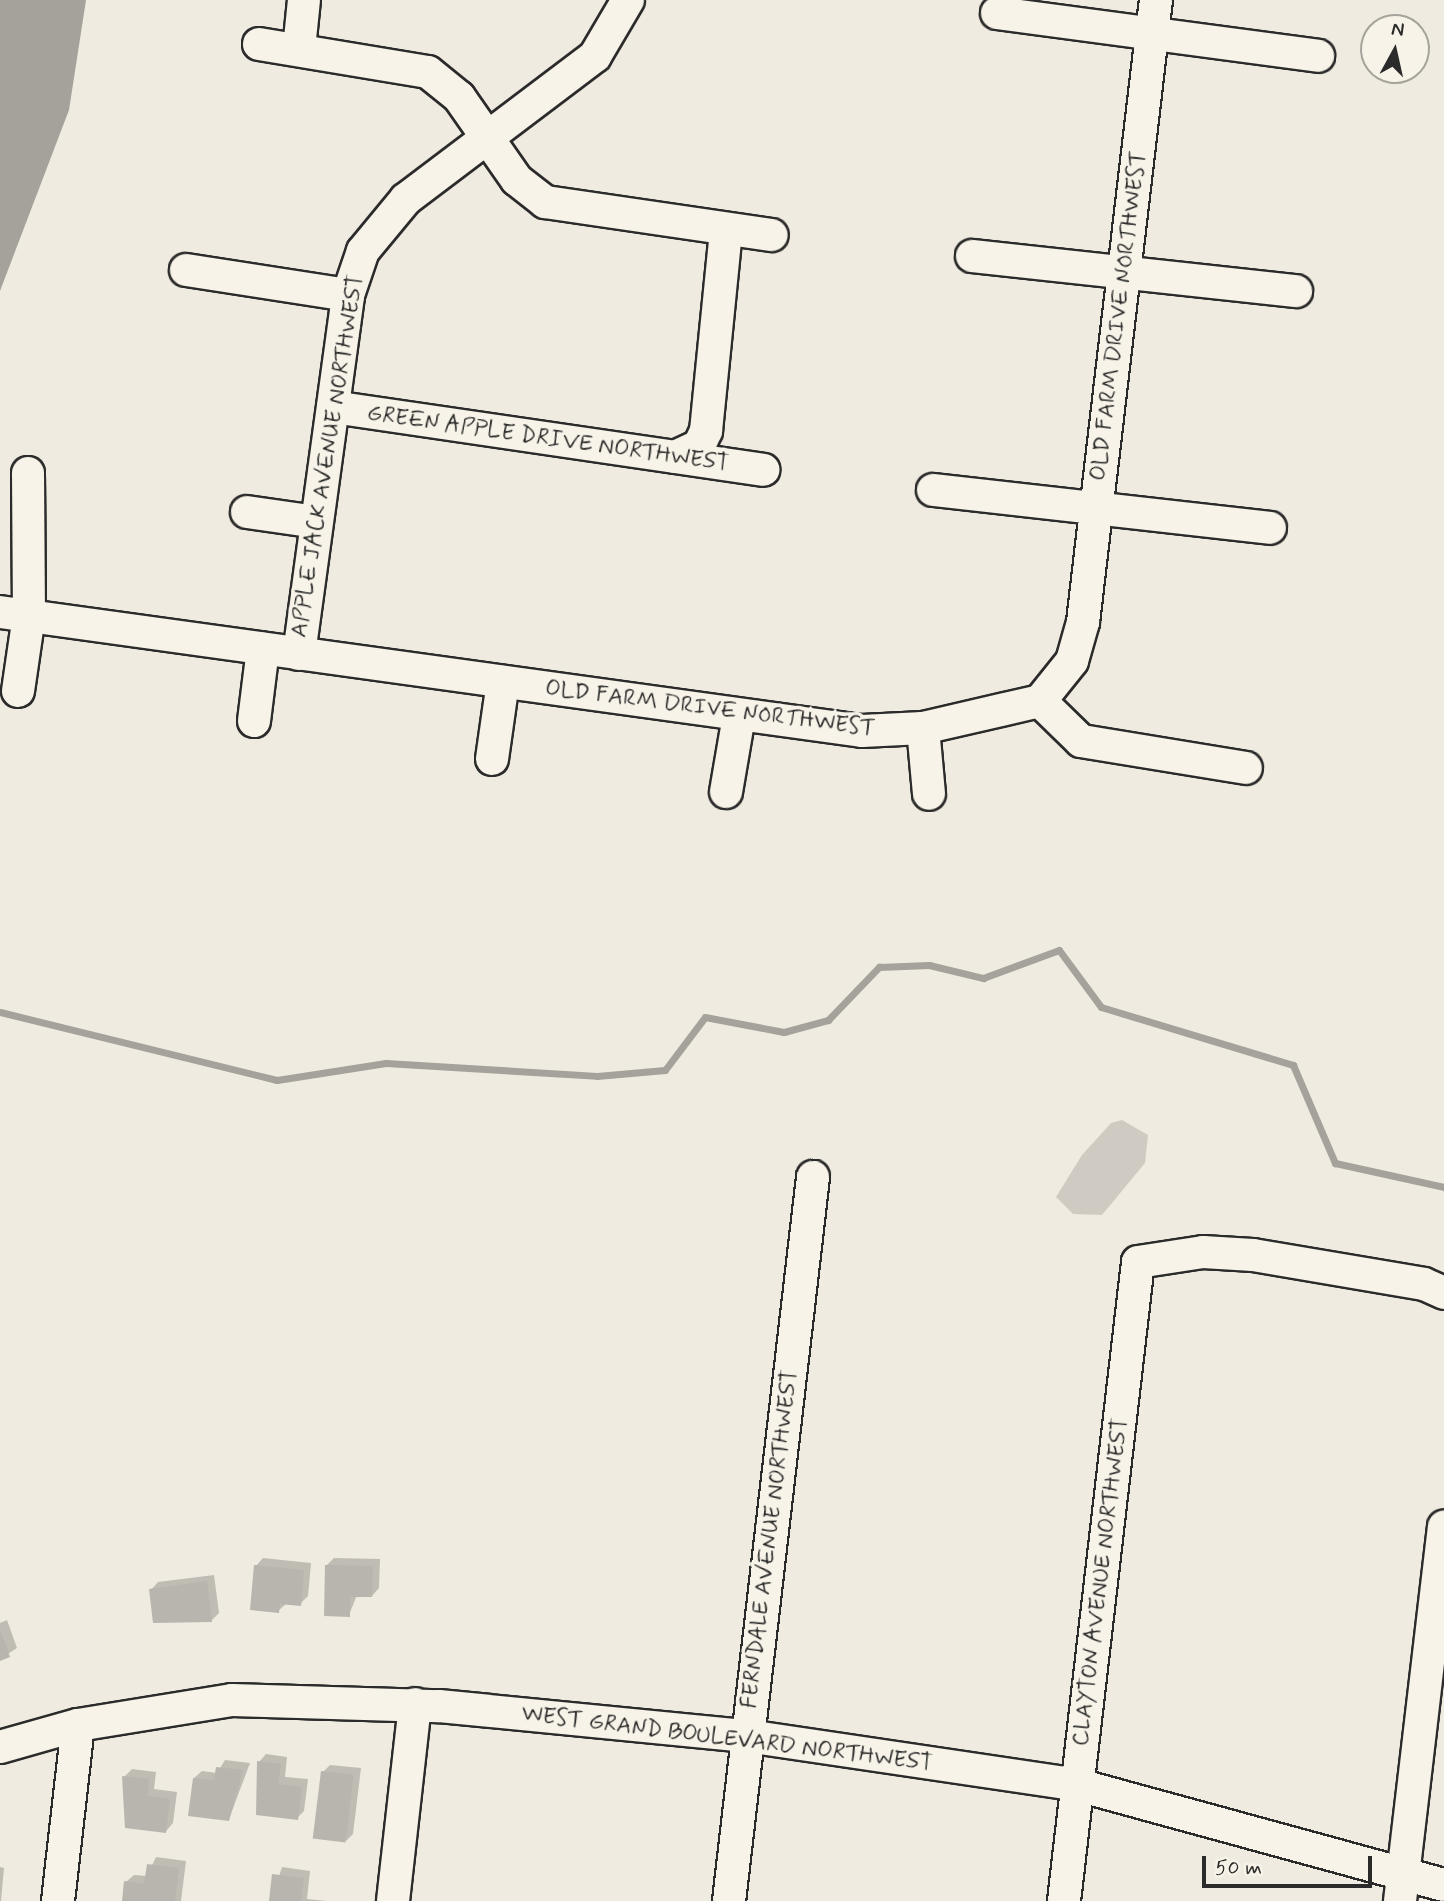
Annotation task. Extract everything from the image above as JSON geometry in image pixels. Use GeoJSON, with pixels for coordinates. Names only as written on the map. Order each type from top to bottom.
{"type":"FeatureCollection","features":[{"type":"Feature","properties":{"kind":"street"},"geometry":{"type":"LineString","coordinates":[[299,49],[304,0]]}},
{"type":"Feature","properties":{"kind":"street","name":"APPLE JACK AVENUE NORTHWEST"},"geometry":{"type":"LineString","coordinates":[[299,654],[348,296],[363,251],[384,220],[595,56],[628,0]]}},
{"type":"Feature","properties":{"kind":"street","name":"OLD FARM DRIVE NORTHWEST"},"geometry":{"type":"LineString","coordinates":[[14,614],[862,731],[923,728],[1040,701],[1059,680],[1078,642],[1097,509],[1156,0]]}},
{"type":"Feature","properties":{"kind":"street"},"geometry":{"type":"LineString","coordinates":[[997,13],[1152,36],[1318,55]]}},
{"type":"Feature","properties":{"kind":"street"},"geometry":{"type":"LineString","coordinates":[[259,44],[428,72],[458,97],[525,189],[545,202],[726,231],[772,235]]}},
{"type":"Feature","properties":{"kind":"street"},"geometry":{"type":"LineString","coordinates":[[675,457],[694,450],[706,431],[726,231]]}},
{"type":"Feature","properties":{"kind":"street"},"geometry":{"type":"LineString","coordinates":[[972,256],[1296,291]]}},
{"type":"Feature","properties":{"kind":"street"},"geometry":{"type":"LineString","coordinates":[[186,270],[348,296]]}},
{"type":"Feature","properties":{"kind":"street","name":"GREEN APPLE DRIVE NORTHWEST"},"geometry":{"type":"LineString","coordinates":[[333,407],[763,470]]}},
{"type":"Feature","properties":{"kind":"street"},"geometry":{"type":"LineString","coordinates":[[18,691],[14,614],[27,473]]}},
{"type":"Feature","properties":{"kind":"street"},"geometry":{"type":"LineString","coordinates":[[933,490],[1270,528]]}},
{"type":"Feature","properties":{"kind":"street"},"geometry":{"type":"LineString","coordinates":[[247,512],[316,522]]}},
{"type":"Feature","properties":{"kind":"street"},"geometry":{"type":"LineString","coordinates":[[254,722],[263,649]]}},
{"type":"Feature","properties":{"kind":"street"},"geometry":{"type":"LineString","coordinates":[[492,760],[503,682]]}},
{"type":"Feature","properties":{"kind":"street"},"geometry":{"type":"LineString","coordinates":[[1040,701],[1081,741],[1246,768]]}},
{"type":"Feature","properties":{"kind":"street"},"geometry":{"type":"LineString","coordinates":[[726,792],[738,716]]}},
{"type":"Feature","properties":{"kind":"street"},"geometry":{"type":"LineString","coordinates":[[923,728],[929,794]]}},
{"type":"Feature","properties":{"kind":"street","name":"FERNDALE AVENUE NORTHWEST"},"geometry":{"type":"LineString","coordinates":[[729,1901],[813,1177]]}},
{"type":"Feature","properties":{"kind":"street","name":"CLAYTON AVENUE NORTHWEST"},"geometry":{"type":"LineString","coordinates":[[1064,1901],[1138,1262],[1203,1252],[1253,1255],[1434,1289]]}},
{"type":"Feature","properties":{"kind":"street"},"geometry":{"type":"LineString","coordinates":[[1400,1901],[1444,1527]]}},
{"type":"Feature","properties":{"kind":"street","name":"WEST GRAND BOULEVARD NORTHWEST"},"geometry":{"type":"LineString","coordinates":[[0,1747],[78,1725],[232,1700],[415,1704],[747,1736],[1078,1785],[1403,1870],[1444,1885]]}},
{"type":"Feature","properties":{"kind":"street"},"geometry":{"type":"LineString","coordinates":[[393,1901],[415,1704]]}},
{"type":"Feature","properties":{"kind":"street"},"geometry":{"type":"LineString","coordinates":[[58,1901],[78,1725]]}},
{"type":"Feature","properties":{"kind":"shaded area"},"geometry":{"type":"Polygon","coordinates":[[[0,0],[86,0],[69,110],[0,291],[0,0]]]}},
{"type":"Feature","properties":{"kind":"shaded area"},"geometry":{"type":"Polygon","coordinates":[[[1122,1120],[1148,1135],[1145,1163],[1102,1215],[1073,1214],[1056,1197],[1082,1155],[1111,1123],[1122,1120]]]}},
{"type":"Feature","properties":{"kind":"building"},"geometry":{"type":"Polygon","coordinates":[[[254,1565],[304,1570],[301,1606],[280,1604],[279,1613],[250,1610],[254,1565]]]}},
{"type":"Feature","properties":{"kind":"building"},"geometry":{"type":"Polygon","coordinates":[[[325,1565],[373,1566],[372,1597],[350,1597],[350,1617],[324,1616],[325,1565]]]}},
{"type":"Feature","properties":{"kind":"building"},"geometry":{"type":"Polygon","coordinates":[[[207,1581],[212,1622],[153,1623],[149,1589],[207,1581]]]}},
{"type":"Feature","properties":{"kind":"building"},"geometry":{"type":"Polygon","coordinates":[[[0,1629],[10,1657],[0,1661],[0,1629]]]}},
{"type":"Feature","properties":{"kind":"building"},"geometry":{"type":"Polygon","coordinates":[[[257,1761],[281,1764],[278,1784],[302,1787],[298,1820],[256,1815],[257,1761]]]}},
{"type":"Feature","properties":{"kind":"building"},"geometry":{"type":"Polygon","coordinates":[[[216,1767],[243,1770],[229,1821],[188,1816],[193,1778],[214,1780],[216,1767]]]}},
{"type":"Feature","properties":{"kind":"building"},"geometry":{"type":"Polygon","coordinates":[[[321,1771],[354,1775],[345,1843],[313,1838],[321,1771]]]}},
{"type":"Feature","properties":{"kind":"building"},"geometry":{"type":"Polygon","coordinates":[[[122,1776],[149,1779],[148,1796],[170,1799],[166,1833],[125,1828],[122,1776]]]}},
{"type":"Feature","properties":{"kind":"building"},"geometry":{"type":"Polygon","coordinates":[[[147,1864],[179,1868],[175,1901],[122,1901],[124,1881],[144,1884],[147,1864]]]}},
{"type":"Feature","properties":{"kind":"building"},"geometry":{"type":"Polygon","coordinates":[[[272,1874],[304,1878],[301,1901],[269,1901],[272,1874]]]}},
{"type":"Feature","properties":{"kind":"waterway"},"geometry":{"type":"LineString","coordinates":[[0,1012],[277,1080],[386,1063],[597,1076],[665,1070],[705,1017],[784,1032],[828,1020],[879,967],[929,965],[983,978],[1059,950],[1101,1007],[1293,1065],[1335,1163],[1444,1187]]}}]}
